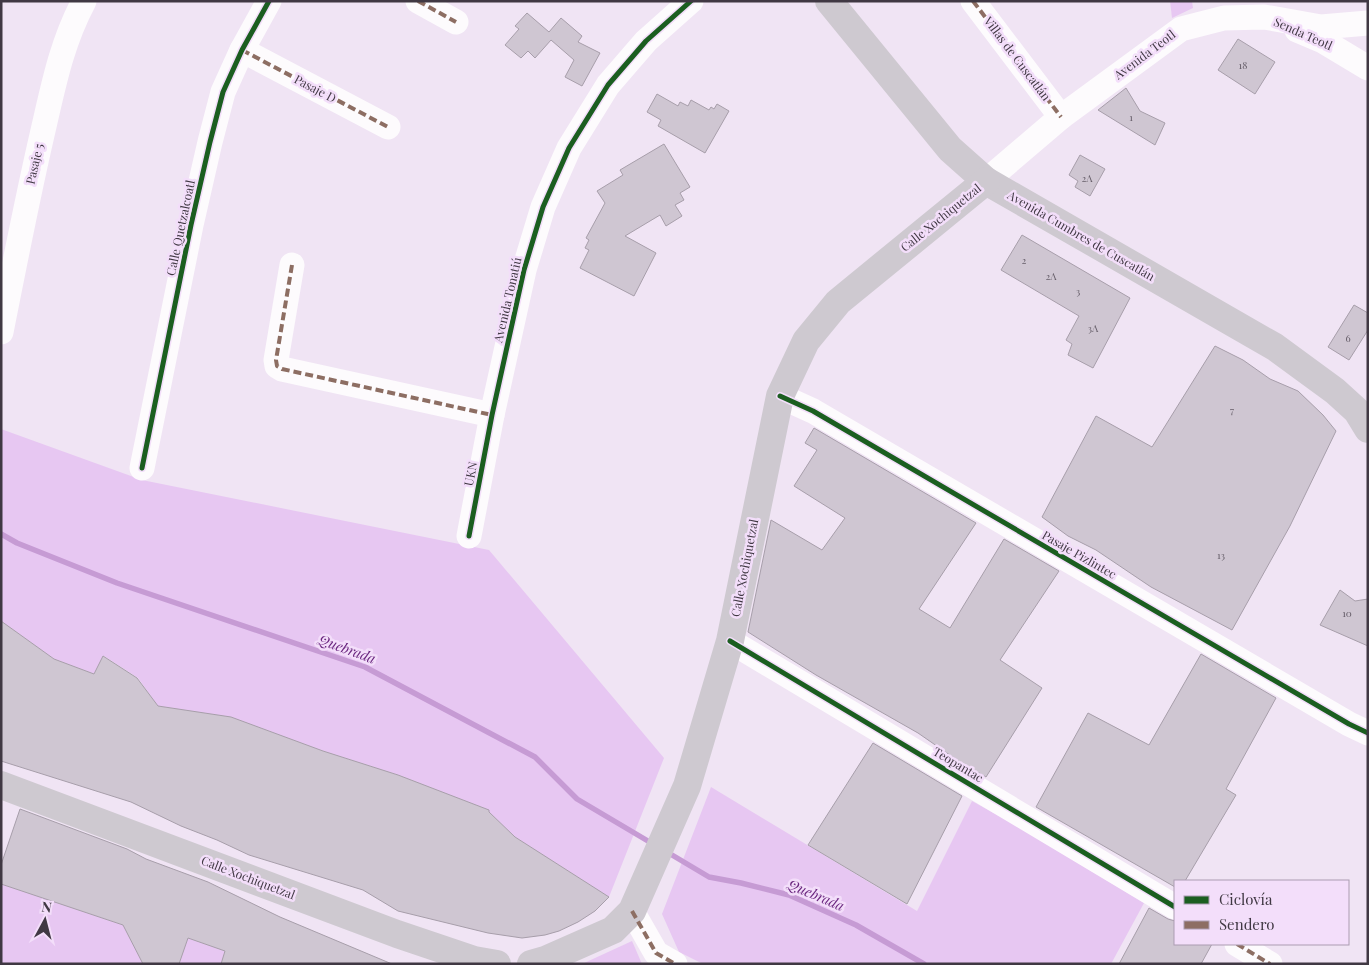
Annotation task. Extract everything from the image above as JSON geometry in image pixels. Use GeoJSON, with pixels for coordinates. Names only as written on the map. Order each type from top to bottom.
{"type":"FeatureCollection","features":[{"type":"Feature","properties":{"kind":"main road","name":"Avenida Cumbres de Cuscatlán"},"geometry":{"type":"LineString","coordinates":[[829,1],[950,149],[986,181],[1275,347],[1335,391],[1357,411],[1368,429]]}},
{"type":"Feature","properties":{"kind":"main road","name":"Calle Xochiquetzal"},"geometry":{"type":"LineString","coordinates":[[531,964],[545,960],[613,930],[632,911],[687,786],[730,641],[780,396],[806,341],[838,302],[986,181]]}},
{"type":"Feature","properties":{"kind":"main road","name":"Calle Xochiquetzal"},"geometry":{"type":"LineString","coordinates":[[1,785],[397,934],[474,960],[497,964]]}},
{"type":"Feature","properties":{"kind":"street","name":"Pasaje 5"},"geometry":{"type":"LineString","coordinates":[[1,332],[24,210],[62,52],[84,1]]}},
{"type":"Feature","properties":{"kind":"street","name":"Calle Quetzalcoatl"},"geometry":{"type":"LineString","coordinates":[[142,468],[191,225],[223,92],[242,50],[269,1]]}},
{"type":"Feature","properties":{"kind":"street"},"geometry":{"type":"LineString","coordinates":[[418,1],[456,22]]}},
{"type":"Feature","properties":{"kind":"street","name":"Avenida Tonatiú"},"geometry":{"type":"LineString","coordinates":[[492,415],[524,270],[543,207],[569,148],[608,85],[646,40],[691,1]]}},
{"type":"Feature","properties":{"kind":"street","name":"Villas de Cuscatlán"},"geometry":{"type":"LineString","coordinates":[[973,1],[1062,117]]}},
{"type":"Feature","properties":{"kind":"street","name":"Avenida Teotl"},"geometry":{"type":"LineString","coordinates":[[986,181],[1062,117],[1181,29],[1266,9],[1321,27],[1368,23]]}},
{"type":"Feature","properties":{"kind":"street","name":"Senda Teotl"},"geometry":{"type":"LineString","coordinates":[[1266,9],[1368,68]]}},
{"type":"Feature","properties":{"kind":"street","name":"Pasaje D"},"geometry":{"type":"LineString","coordinates":[[242,50],[388,127]]}},
{"type":"Feature","properties":{"kind":"street"},"geometry":{"type":"LineString","coordinates":[[292,265],[276,360],[277,366],[282,369],[492,415]]}},
{"type":"Feature","properties":{"kind":"street","name":"Pasaje Pizlintec"},"geometry":{"type":"LineString","coordinates":[[780,396],[813,411],[1348,724],[1368,733]]}},
{"type":"Feature","properties":{"kind":"street","name":"UKN"},"geometry":{"type":"LineString","coordinates":[[468,536],[492,415]]}},
{"type":"Feature","properties":{"kind":"street","name":"Teopantac"},"geometry":{"type":"LineString","coordinates":[[730,641],[1174,906]]}},
{"type":"Feature","properties":{"kind":"street"},"geometry":{"type":"LineString","coordinates":[[632,911],[656,953],[675,964]]}},
{"type":"Feature","properties":{"kind":"street"},"geometry":{"type":"LineString","coordinates":[[1239,945],[1270,964]]}},
{"type":"Feature","properties":{"kind":"shaded area"},"geometry":{"type":"Polygon","coordinates":[[[1170,1],[1192,1],[1193,8],[1172,18],[1170,1]]]}},
{"type":"Feature","properties":{"kind":"shaded area"},"geometry":{"type":"Polygon","coordinates":[[[1,429],[142,480],[489,550],[664,758],[609,897],[515,837],[486,809],[398,775],[323,751],[230,717],[158,706],[138,678],[104,656],[94,674],[54,659],[1,621],[1,429]]]}},
{"type":"Feature","properties":{"kind":"shaded area"},"geometry":{"type":"Polygon","coordinates":[[[711,787],[917,911],[972,801],[1144,903],[1111,964],[703,964],[679,952],[662,914],[711,787]]]}},
{"type":"Feature","properties":{"kind":"shaded area"},"geometry":{"type":"Polygon","coordinates":[[[1,884],[123,925],[143,964],[1,964],[1,884]]]}},
{"type":"Feature","properties":{"kind":"shaded area"},"geometry":{"type":"Polygon","coordinates":[[[188,938],[225,951],[221,964],[179,964],[188,938]]]}},
{"type":"Feature","properties":{"kind":"shaded area"},"geometry":{"type":"Polygon","coordinates":[[[632,941],[642,964],[582,964],[632,941]]]}},
{"type":"Feature","properties":{"kind":"building"},"geometry":{"type":"Polygon","coordinates":[[[527,13],[549,32],[561,18],[582,36],[578,42],[600,53],[582,86],[565,77],[574,60],[551,40],[535,58],[528,51],[521,58],[505,45],[519,29],[515,26],[527,13]]]}},
{"type":"Feature","properties":{"kind":"building"},"geometry":{"type":"Polygon","coordinates":[[[1238,39],[1275,62],[1255,94],[1218,70],[1238,39]]]}},
{"type":"Feature","properties":{"kind":"building"},"geometry":{"type":"Polygon","coordinates":[[[1126,88],[1140,111],[1165,123],[1155,145],[1098,110],[1126,88]]]}},
{"type":"Feature","properties":{"kind":"building"},"geometry":{"type":"Polygon","coordinates":[[[657,94],[678,106],[680,102],[688,106],[691,100],[709,110],[711,107],[714,109],[717,104],[729,111],[705,153],[658,126],[661,120],[647,112],[657,94]]]}},
{"type":"Feature","properties":{"kind":"building"},"geometry":{"type":"Polygon","coordinates":[[[664,144],[690,187],[680,193],[684,200],[675,205],[682,216],[666,226],[660,215],[625,236],[656,253],[634,296],[580,268],[589,250],[585,248],[589,240],[586,238],[605,203],[597,191],[623,175],[620,170],[664,144]]]}},
{"type":"Feature","properties":{"kind":"building"},"geometry":{"type":"Polygon","coordinates":[[[1080,155],[1105,169],[1090,196],[1075,187],[1078,181],[1069,175],[1080,155]]]}},
{"type":"Feature","properties":{"kind":"building"},"geometry":{"type":"Polygon","coordinates":[[[1022,235],[1130,298],[1093,368],[1068,355],[1072,344],[1066,340],[1079,316],[1001,270],[1022,235]]]}},
{"type":"Feature","properties":{"kind":"building"},"geometry":{"type":"Polygon","coordinates":[[[1354,305],[1368,313],[1368,330],[1349,360],[1328,347],[1354,305]]]}},
{"type":"Feature","properties":{"kind":"building"},"geometry":{"type":"Polygon","coordinates":[[[1215,346],[1243,360],[1270,379],[1298,391],[1323,415],[1336,431],[1290,526],[1232,630],[1151,587],[1096,550],[1068,536],[1042,517],[1096,416],[1152,447],[1215,346]]]}},
{"type":"Feature","properties":{"kind":"building"},"geometry":{"type":"Polygon","coordinates":[[[814,428],[976,523],[919,609],[950,628],[1004,539],[1059,571],[1000,660],[1042,688],[986,777],[918,733],[816,675],[748,632],[771,520],[822,550],[845,518],[794,486],[817,450],[805,443],[814,428]]]}},
{"type":"Feature","properties":{"kind":"building"},"geometry":{"type":"Polygon","coordinates":[[[1340,590],[1355,601],[1368,599],[1368,646],[1320,625],[1340,590]]]}},
{"type":"Feature","properties":{"kind":"building"},"geometry":{"type":"Polygon","coordinates":[[[1,621],[54,659],[94,674],[103,656],[137,678],[158,706],[231,717],[323,751],[398,775],[489,810],[515,837],[609,897],[595,911],[559,931],[522,938],[488,933],[398,911],[363,890],[249,855],[131,802],[1,761],[1,621]]]}},
{"type":"Feature","properties":{"kind":"building"},"geometry":{"type":"Polygon","coordinates":[[[1201,654],[1276,698],[1226,789],[1236,795],[1186,880],[1174,880],[1174,886],[1036,807],[1088,713],[1149,745],[1201,654]]]}},
{"type":"Feature","properties":{"kind":"building"},"geometry":{"type":"Polygon","coordinates":[[[873,743],[962,796],[907,904],[808,845],[873,743]]]}},
{"type":"Feature","properties":{"kind":"building"},"geometry":{"type":"Polygon","coordinates":[[[20,809],[208,882],[280,917],[392,964],[221,964],[225,951],[188,938],[179,964],[143,964],[123,925],[1,884],[1,865],[20,809]]]}},
{"type":"Feature","properties":{"kind":"building"},"geometry":{"type":"Polygon","coordinates":[[[1149,908],[1174,921],[1174,945],[1211,945],[1201,964],[1119,964],[1149,908]]]}},
{"type":"Feature","properties":{"kind":"waterway","name":"Quebrada"},"geometry":{"type":"LineString","coordinates":[[1,534],[17,543],[117,583],[365,667],[535,757],[577,799],[653,844]]}},
{"type":"Feature","properties":{"kind":"waterway","name":"Quebrada"},"geometry":{"type":"LineString","coordinates":[[667,852],[709,877],[789,895],[856,925],[924,964]]}},
{"type":"Feature","properties":{"kind":"marked path"},"geometry":{"type":"LineString","coordinates":[[418,1],[456,22]]}},
{"type":"Feature","properties":{"kind":"marked path"},"geometry":{"type":"LineString","coordinates":[[973,1],[1061,117]]}},
{"type":"Feature","properties":{"kind":"marked path"},"geometry":{"type":"LineString","coordinates":[[242,50],[388,127]]}},
{"type":"Feature","properties":{"kind":"marked path"},"geometry":{"type":"LineString","coordinates":[[292,265],[276,360],[277,366],[282,369],[492,415],[491,419]]}},
{"type":"Feature","properties":{"kind":"marked path"},"geometry":{"type":"LineString","coordinates":[[632,911],[656,953],[675,964]]}},
{"type":"Feature","properties":{"kind":"marked path"},"geometry":{"type":"LineString","coordinates":[[1239,945],[1270,964]]}},
{"type":"Feature","properties":{"kind":"cycle path"},"geometry":{"type":"LineString","coordinates":[[142,468],[191,225],[223,92],[242,50],[269,1]]}},
{"type":"Feature","properties":{"kind":"cycle path"},"geometry":{"type":"LineString","coordinates":[[469,536],[492,415],[524,270],[543,207],[569,148],[608,85],[646,41],[691,1]]}},
{"type":"Feature","properties":{"kind":"cycle path"},"geometry":{"type":"LineString","coordinates":[[780,396],[813,411],[1349,724],[1368,733]]}},
{"type":"Feature","properties":{"kind":"cycle path"},"geometry":{"type":"LineString","coordinates":[[730,641],[1174,906]]}}]}
